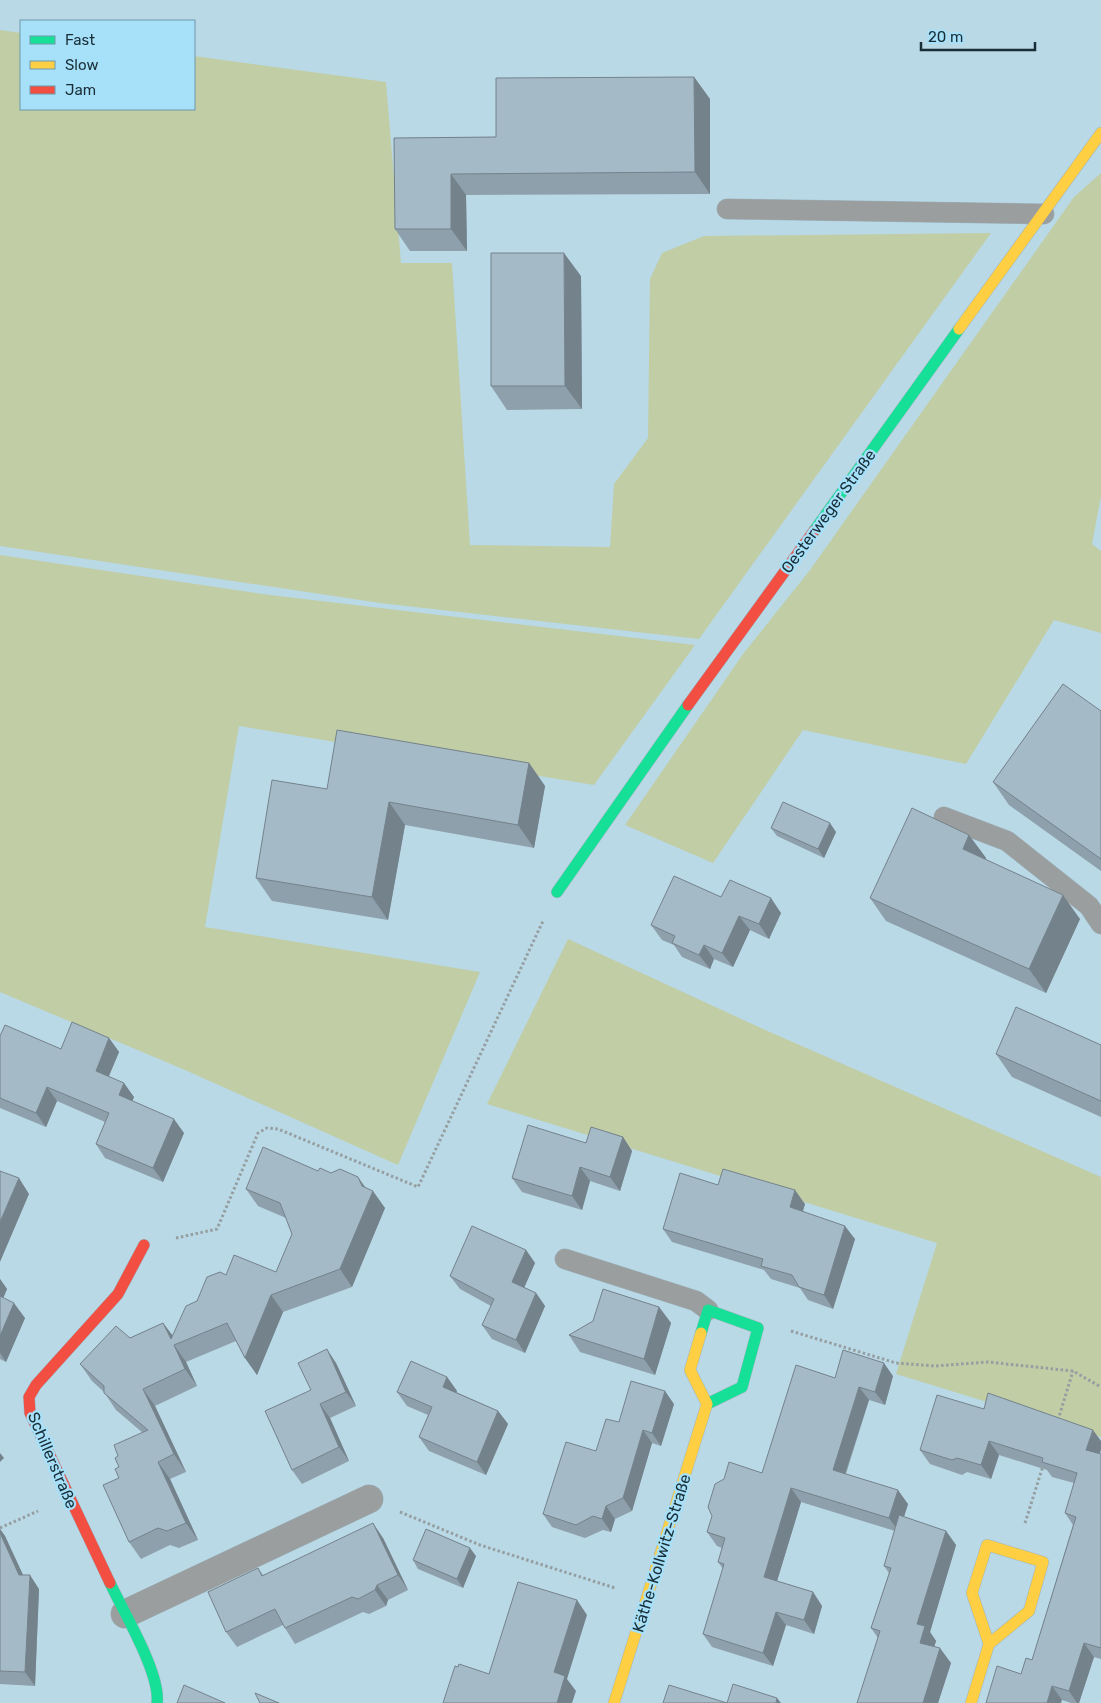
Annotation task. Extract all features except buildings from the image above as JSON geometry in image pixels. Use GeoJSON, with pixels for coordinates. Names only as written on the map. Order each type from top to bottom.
{"type":"FeatureCollection","features":[{"type":"Feature","properties":{"kind":"street","name":"Oesterweger Straße"},"geometry":{"type":"LineString","coordinates":[[557,892],[674,723],[1101,133]]}},
{"type":"Feature","properties":{"kind":"street","name":"Schillerstraße"},"geometry":{"type":"LineString","coordinates":[[144,1245],[118,1294],[36,1385],[29,1397],[30,1413],[153,1674],[158,1695],[157,1703]]}},
{"type":"Feature","properties":{"kind":"street"},"geometry":{"type":"LineString","coordinates":[[708,1310],[758,1328],[742,1387],[707,1404],[690,1370],[708,1310]]}},
{"type":"Feature","properties":{"kind":"street","name":"Käthe-Kollwitz-Straße"},"geometry":{"type":"LineString","coordinates":[[614,1703],[707,1404]]}},
{"type":"Feature","properties":{"kind":"street"},"geometry":{"type":"LineString","coordinates":[[124,1614],[369,1499]]}},
{"type":"Feature","properties":{"kind":"street"},"geometry":{"type":"LineString","coordinates":[[971,1703],[989,1644],[1029,1611],[1043,1562],[987,1545],[972,1592],[989,1644]]}},
{"type":"Feature","properties":{"kind":"lane"},"geometry":{"type":"LineString","coordinates":[[727,209],[1044,214]]}},
{"type":"Feature","properties":{"kind":"lane"},"geometry":{"type":"LineString","coordinates":[[944,817],[1006,841],[1090,906],[1101,924]]}},
{"type":"Feature","properties":{"kind":"lane"},"geometry":{"type":"LineString","coordinates":[[565,1258],[696,1301],[708,1310]]}},
{"type":"Feature","properties":{"kind":"path"},"geometry":{"type":"LineString","coordinates":[[144,1245],[217,1229],[258,1132],[267,1128],[278,1129],[418,1187],[557,892]]}},
{"type":"Feature","properties":{"kind":"path"},"geometry":{"type":"LineString","coordinates":[[758,1328],[777,1327],[896,1363],[934,1366],[988,1362],[1073,1371],[1101,1387]]}},
{"type":"Feature","properties":{"kind":"path"},"geometry":{"type":"LineString","coordinates":[[1056,1426],[1073,1371]]}},
{"type":"Feature","properties":{"kind":"path"},"geometry":{"type":"LineString","coordinates":[[1016,1554],[1044,1463]]}},
{"type":"Feature","properties":{"kind":"path"},"geometry":{"type":"LineString","coordinates":[[0,1528],[68,1497]]}},
{"type":"Feature","properties":{"kind":"path"},"geometry":{"type":"LineString","coordinates":[[369,1499],[480,1545],[647,1598]]}},
{"type":"Feature","properties":{"kind":"green space"},"geometry":{"type":"Polygon","coordinates":[[[0,30],[20,33],[20,110],[195,110],[195,56],[386,82],[401,263],[452,263],[470,545],[610,547],[614,484],[648,438],[650,279],[662,253],[704,236],[991,233],[699,639],[380,603],[0,546],[0,30]]]}},
{"type":"Feature","properties":{"kind":"green space"},"geometry":{"type":"Polygon","coordinates":[[[1101,173],[1101,496],[1092,544],[1101,551],[1101,633],[1054,620],[966,764],[803,730],[713,863],[625,825],[743,654],[810,570],[1074,197],[1101,173]]]}},
{"type":"Feature","properties":{"kind":"green space"},"geometry":{"type":"Polygon","coordinates":[[[0,555],[270,595],[695,645],[594,785],[239,726],[205,927],[480,972],[398,1165],[185,1070],[0,992],[0,555]]]}},
{"type":"Feature","properties":{"kind":"green space"},"geometry":{"type":"Polygon","coordinates":[[[568,939],[763,1029],[1101,1177],[1101,1437],[896,1374],[937,1243],[487,1104],[568,939]]]}},
{"type":"Feature","properties":{"kind":"traffic: fast"},"geometry":{"type":"LineString","coordinates":[[814,531],[959,329]]}},
{"type":"Feature","properties":{"kind":"traffic: fast"},"geometry":{"type":"LineString","coordinates":[[557,892],[688,705]]}},
{"type":"Feature","properties":{"kind":"traffic: fast"},"geometry":{"type":"LineString","coordinates":[[701,1333],[708,1310],[758,1328],[742,1387],[707,1404]]}},
{"type":"Feature","properties":{"kind":"traffic: fast"},"geometry":{"type":"LineString","coordinates":[[110,1583],[147,1660],[157,1691],[157,1703]]}},
{"type":"Feature","properties":{"kind":"traffic: slow"},"geometry":{"type":"LineString","coordinates":[[959,329],[1101,133]]}},
{"type":"Feature","properties":{"kind":"traffic: slow"},"geometry":{"type":"LineString","coordinates":[[614,1703],[707,1404],[690,1370],[701,1333]]}},
{"type":"Feature","properties":{"kind":"traffic: slow"},"geometry":{"type":"LineString","coordinates":[[971,1703],[989,1644],[1029,1611],[1043,1562],[987,1545],[972,1593],[989,1644]]}},
{"type":"Feature","properties":{"kind":"traffic: jam"},"geometry":{"type":"LineString","coordinates":[[688,705],[814,531]]}},
{"type":"Feature","properties":{"kind":"traffic: jam"},"geometry":{"type":"LineString","coordinates":[[110,1583],[30,1413],[29,1397],[36,1385],[118,1294],[144,1245]]}}]}
